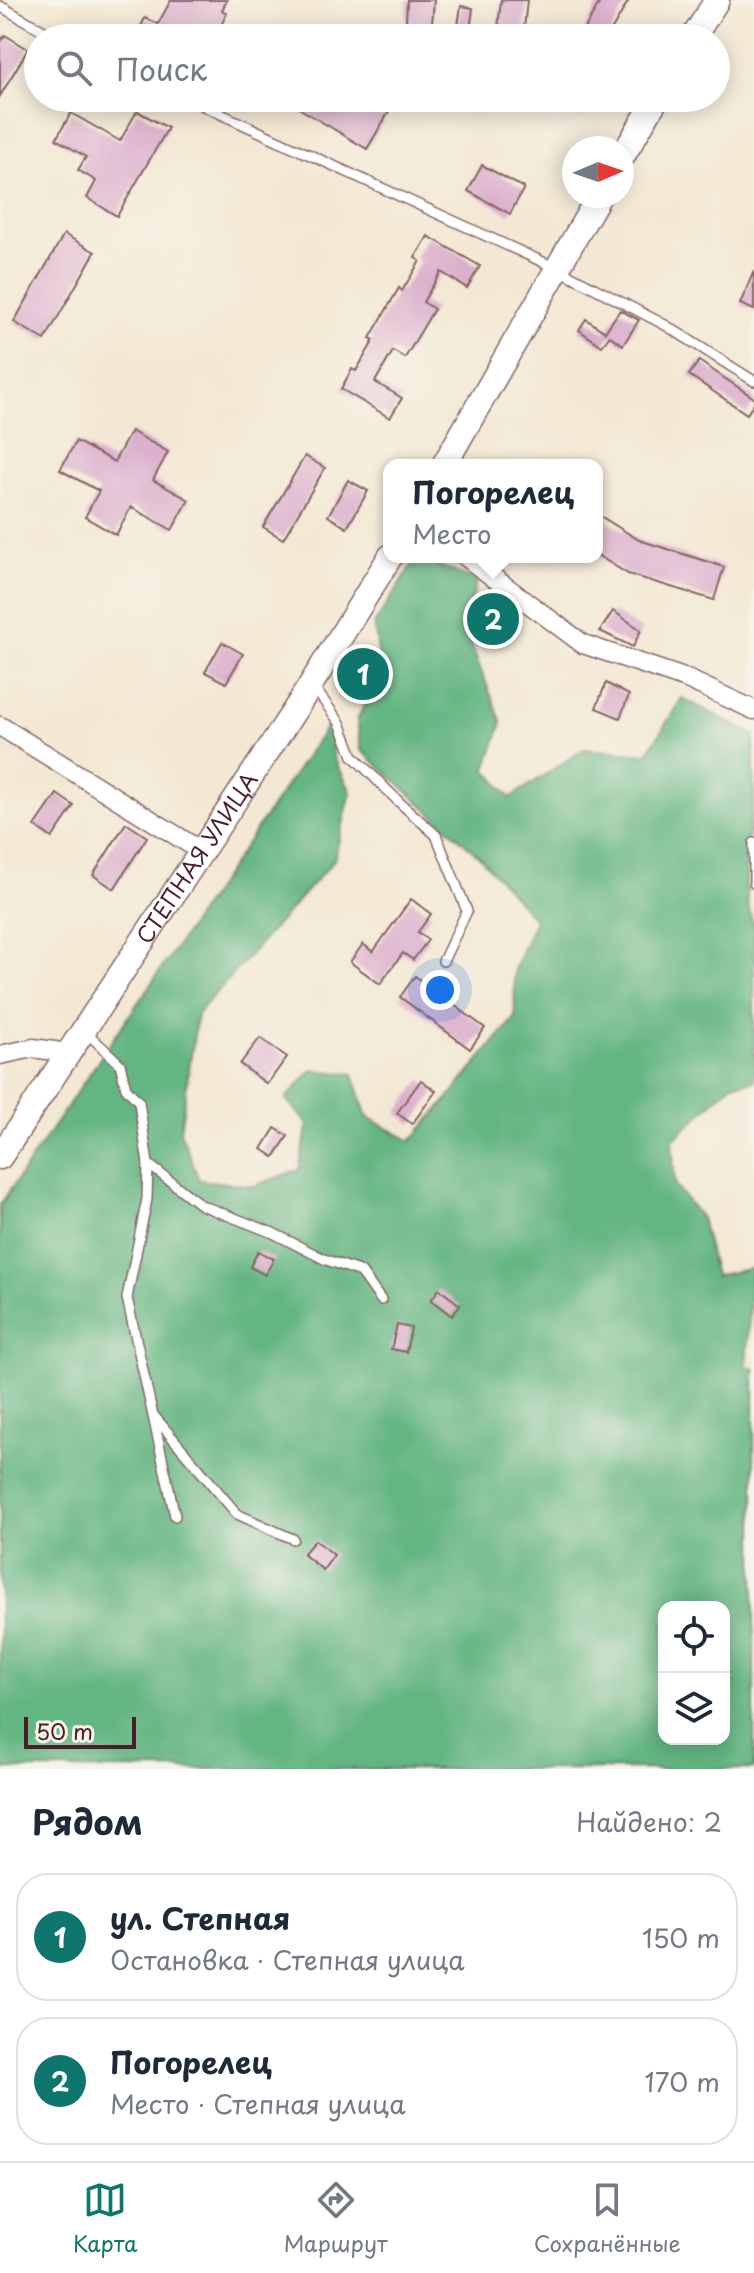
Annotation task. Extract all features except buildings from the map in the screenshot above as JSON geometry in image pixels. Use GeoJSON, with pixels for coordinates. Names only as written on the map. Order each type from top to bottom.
{"type":"FeatureCollection","features":[{"type":"Feature","properties":{"kind":"street"},"geometry":{"type":"LineString","coordinates":[[702,24],[717,0]]}},
{"type":"Feature","properties":{"kind":"street"},"geometry":{"type":"LineString","coordinates":[[634,137],[649,112]]}},
{"type":"Feature","properties":{"kind":"street"},"geometry":{"type":"LineString","coordinates":[[447,459],[592,208]]}},
{"type":"Feature","properties":{"kind":"street","name":"СТЕПНАЯ УЛИЦА"},"geometry":{"type":"LineString","coordinates":[[0,1157],[386,563]]}},
{"type":"Feature","properties":{"kind":"street"},"geometry":{"type":"LineString","coordinates":[[474,563],[583,644],[687,679],[754,710]]}},
{"type":"Feature","properties":{"kind":"street"},"geometry":{"type":"LineString","coordinates":[[0,726],[201,851]]}},
{"type":"Feature","properties":{"kind":"street"},"geometry":{"type":"LineString","coordinates":[[0,1055],[33,1048],[68,1053]]}},
{"type":"Feature","properties":{"kind":"lane"},"geometry":{"type":"LineString","coordinates":[[0,6],[32,24]]}},
{"type":"Feature","properties":{"kind":"lane"},"geometry":{"type":"LineString","coordinates":[[216,112],[556,268],[667,326],[754,381]]}},
{"type":"Feature","properties":{"kind":"lane"},"geometry":{"type":"LineString","coordinates":[[311,683],[340,723],[353,756],[436,835],[467,911],[443,961]]}},
{"type":"Feature","properties":{"kind":"lane"},"geometry":{"type":"LineString","coordinates":[[754,843],[754,883]]}},
{"type":"Feature","properties":{"kind":"lane"},"geometry":{"type":"LineString","coordinates":[[83,1030],[120,1064],[126,1088],[139,1102],[148,1164],[147,1199],[127,1298],[175,1516]]}},
{"type":"Feature","properties":{"kind":"lane"},"geometry":{"type":"LineString","coordinates":[[148,1164],[201,1205],[361,1272],[381,1300]]}},
{"type":"Feature","properties":{"kind":"lane"},"geometry":{"type":"LineString","coordinates":[[152,1413],[237,1514],[293,1539]]}},
{"type":"Feature","properties":{"kind":"green space"},"geometry":{"type":"Polygon","coordinates":[[[413,563],[432,563],[477,581],[464,628],[502,723],[486,769],[510,798],[584,749],[647,754],[682,698],[754,735],[754,799],[745,856],[747,901],[754,929],[754,1081],[732,1084],[672,1141],[675,1185],[701,1218],[715,1276],[752,1268],[746,1366],[754,1368],[754,1769],[0,1769],[0,1205],[329,723],[334,758],[351,792],[334,860],[197,1014],[180,1131],[199,1180],[254,1186],[299,1170],[308,1124],[286,1099],[312,1070],[353,1074],[367,1117],[411,1141],[515,1017],[514,969],[535,920],[478,855],[361,750],[357,720],[381,671],[374,625],[413,563]]]}},
{"type":"Feature","properties":{"kind":"place","name":"Погорелец"},"geometry":{"type":"Point","coordinates":[493,619]}},
{"type":"Feature","properties":{"kind":"place","name":"ул. Степная"},"geometry":{"type":"Point","coordinates":[363,674]}}]}
